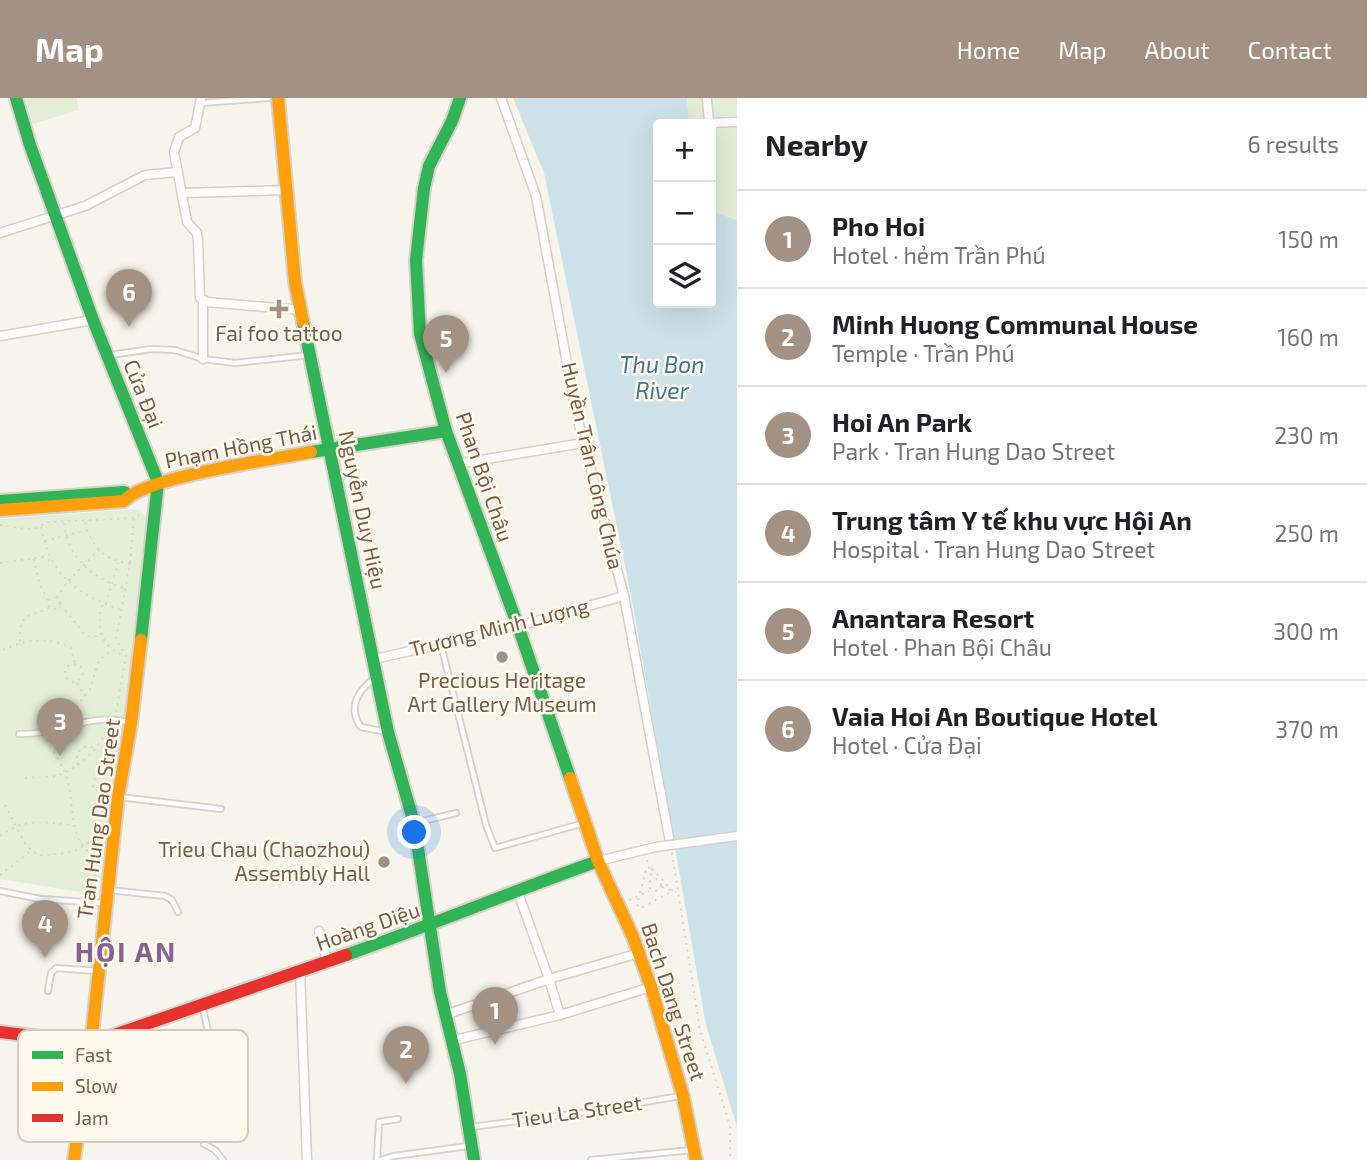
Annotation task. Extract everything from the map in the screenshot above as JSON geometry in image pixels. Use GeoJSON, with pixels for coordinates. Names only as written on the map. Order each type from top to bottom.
{"type":"FeatureCollection","features":[{"type":"Feature","properties":{"kind":"street","name":"Cửa Đại"},"geometry":{"type":"LineString","coordinates":[[16,98],[30,145],[93,320],[158,482]]}},
{"type":"Feature","properties":{"kind":"street","name":"Nguyễn Duy Hiệu"},"geometry":{"type":"LineString","coordinates":[[278,98],[295,282],[375,659],[388,733],[414,823],[429,926],[450,1041],[460,1074],[474,1160]]}},
{"type":"Feature","properties":{"kind":"street","name":"Phan Bội Châu"},"geometry":{"type":"LineString","coordinates":[[460,98],[452,121],[429,166],[424,188],[416,260],[420,334],[457,464],[518,626],[598,861]]}},
{"type":"Feature","properties":{"kind":"street","name":"Huyền Trân Công Chúa"},"geometry":{"type":"LineString","coordinates":[[500,98],[536,195],[583,443],[624,596],[669,837]]}},
{"type":"Feature","properties":{"kind":"street"},"geometry":{"type":"LineString","coordinates":[[708,98],[709,123],[737,122]]}},
{"type":"Feature","properties":{"kind":"street"},"geometry":{"type":"LineString","coordinates":[[201,101],[195,128],[184,133],[176,142],[174,152],[187,222],[197,233],[198,240],[199,295],[203,302],[203,359]]}},
{"type":"Feature","properties":{"kind":"street"},"geometry":{"type":"LineString","coordinates":[[0,233],[85,206],[145,175],[178,172]]}},
{"type":"Feature","properties":{"kind":"street"},"geometry":{"type":"LineString","coordinates":[[183,193],[286,191]]}},
{"type":"Feature","properties":{"kind":"street"},"geometry":{"type":"LineString","coordinates":[[203,302],[301,310]]}},
{"type":"Feature","properties":{"kind":"street"},"geometry":{"type":"LineString","coordinates":[[0,336],[93,320]]}},
{"type":"Feature","properties":{"kind":"street","name":"Phạm Hồng Thái"},"geometry":{"type":"LineString","coordinates":[[0,510],[124,502],[129,495],[158,482],[329,449],[446,431]]}},
{"type":"Feature","properties":{"kind":"street"},"geometry":{"type":"LineString","coordinates":[[457,464],[583,443]]}},
{"type":"Feature","properties":{"kind":"street","name":"Tran Hung Dao Street"},"geometry":{"type":"LineString","coordinates":[[92,1030],[118,797],[131,723],[156,517],[158,482]]}},
{"type":"Feature","properties":{"kind":"street","name":"Phạm Hồng Thái"},"geometry":{"type":"LineString","coordinates":[[0,500],[124,492],[129,495]]}},
{"type":"Feature","properties":{"kind":"street","name":"Trương Minh Lượng"},"geometry":{"type":"LineString","coordinates":[[375,659],[518,626],[624,596]]}},
{"type":"Feature","properties":{"kind":"street","name":"Hoàng Diệu"},"geometry":{"type":"LineString","coordinates":[[127,1030],[429,926],[598,861],[656,846],[737,836]]}},
{"type":"Feature","properties":{"kind":"street","name":"Bach Dang Street"},"geometry":{"type":"LineString","coordinates":[[598,861],[639,953],[651,987],[683,1096],[695,1155]]}},
{"type":"Feature","properties":{"kind":"street"},"geometry":{"type":"LineString","coordinates":[[517,890],[560,1014]]}},
{"type":"Feature","properties":{"kind":"street"},"geometry":{"type":"LineString","coordinates":[[319,931],[327,961]]}},
{"type":"Feature","properties":{"kind":"street"},"geometry":{"type":"LineString","coordinates":[[445,1015],[550,979],[639,953]]}},
{"type":"Feature","properties":{"kind":"street"},"geometry":{"type":"LineString","coordinates":[[300,970],[307,1160]]}},
{"type":"Feature","properties":{"kind":"street"},"geometry":{"type":"LineString","coordinates":[[450,1041],[560,1014],[651,987]]}},
{"type":"Feature","properties":{"kind":"street"},"geometry":{"type":"LineString","coordinates":[[0,1032],[18,1034]]}},
{"type":"Feature","properties":{"kind":"street","name":"Tran Hung Dao Street"},"geometry":{"type":"LineString","coordinates":[[74,1160],[76,1142]]}},
{"type":"Feature","properties":{"kind":"lane"},"geometry":{"type":"LineString","coordinates":[[201,101],[268,98]]}},
{"type":"Feature","properties":{"kind":"lane"},"geometry":{"type":"LineString","coordinates":[[107,356],[150,349],[175,350],[203,359],[235,363],[310,355]]}},
{"type":"Feature","properties":{"kind":"lane"},"geometry":{"type":"LineString","coordinates":[[440,644],[486,825],[495,848],[585,823]]}},
{"type":"Feature","properties":{"kind":"lane"},"geometry":{"type":"LineString","coordinates":[[378,677],[363,687],[355,700],[356,720],[361,727],[388,733]]}},
{"type":"Feature","properties":{"kind":"lane"},"geometry":{"type":"LineString","coordinates":[[19,734],[42,733],[60,727],[113,718],[131,723]]}},
{"type":"Feature","properties":{"kind":"lane"},"geometry":{"type":"LineString","coordinates":[[118,797],[220,809]]}},
{"type":"Feature","properties":{"kind":"lane"},"geometry":{"type":"LineString","coordinates":[[414,823],[456,813]]}},
{"type":"Feature","properties":{"kind":"lane"},"geometry":{"type":"LineString","coordinates":[[0,891],[40,899],[165,896],[172,900],[178,912]]}},
{"type":"Feature","properties":{"kind":"lane"},"geometry":{"type":"LineString","coordinates":[[48,991],[51,974],[56,968],[99,971]]}},
{"type":"Feature","properties":{"kind":"lane"},"geometry":{"type":"LineString","coordinates":[[202,1004],[209,1030]]}},
{"type":"Feature","properties":{"kind":"lane","name":"Tieu La Street"},"geometry":{"type":"LineString","coordinates":[[470,1127],[683,1096]]}},
{"type":"Feature","properties":{"kind":"lane"},"geometry":{"type":"LineString","coordinates":[[398,1119],[379,1122],[379,1160],[473,1146]]}},
{"type":"Feature","properties":{"kind":"lane"},"geometry":{"type":"LineString","coordinates":[[204,1144],[215,1150],[223,1160]]}},
{"type":"Feature","properties":{"kind":"lane"},"geometry":{"type":"LineString","coordinates":[[592,1160],[695,1155]]}},
{"type":"Feature","properties":{"kind":"path"},"geometry":{"type":"LineString","coordinates":[[0,525],[26,529],[49,522],[134,518],[139,514]]}},
{"type":"Feature","properties":{"kind":"path"},"geometry":{"type":"LineString","coordinates":[[5,806],[26,845],[38,855],[53,855],[82,847],[96,836],[104,808],[104,788],[93,786],[97,769],[108,768],[113,718],[126,656],[116,639],[130,564],[134,518]]}},
{"type":"Feature","properties":{"kind":"path"},"geometry":{"type":"LineString","coordinates":[[85,521],[94,545],[99,550],[110,560],[130,564]]}},
{"type":"Feature","properties":{"kind":"path"},"geometry":{"type":"LineString","coordinates":[[63,522],[65,536],[83,566],[95,576],[126,589]]}},
{"type":"Feature","properties":{"kind":"path"},"geometry":{"type":"LineString","coordinates":[[41,526],[43,541],[51,561],[68,581],[86,596],[122,610]]}},
{"type":"Feature","properties":{"kind":"path"},"geometry":{"type":"LineString","coordinates":[[43,541],[87,530]]}},
{"type":"Feature","properties":{"kind":"path"},"geometry":{"type":"LineString","coordinates":[[57,598],[68,581],[99,550]]}},
{"type":"Feature","properties":{"kind":"path"},"geometry":{"type":"LineString","coordinates":[[0,563],[43,557],[51,561]]}},
{"type":"Feature","properties":{"kind":"path"},"geometry":{"type":"LineString","coordinates":[[34,558],[39,583],[50,608]]}},
{"type":"Feature","properties":{"kind":"path"},"geometry":{"type":"LineString","coordinates":[[106,605],[119,562]]}},
{"type":"Feature","properties":{"kind":"path"},"geometry":{"type":"LineString","coordinates":[[48,601],[53,597],[57,598]]}},
{"type":"Feature","properties":{"kind":"path"},"geometry":{"type":"LineString","coordinates":[[57,598],[60,601],[59,607]]}},
{"type":"Feature","properties":{"kind":"path"},"geometry":{"type":"LineString","coordinates":[[102,603],[100,634],[112,650],[126,656]]}},
{"type":"Feature","properties":{"kind":"path"},"geometry":{"type":"LineString","coordinates":[[20,642],[20,628],[25,617],[59,607],[65,610],[86,636],[94,637],[100,634]]}},
{"type":"Feature","properties":{"kind":"path"},"geometry":{"type":"LineString","coordinates":[[3,650],[33,639],[55,641],[71,647],[75,664]]}},
{"type":"Feature","properties":{"kind":"path"},"geometry":{"type":"LineString","coordinates":[[60,727],[90,689],[99,660],[112,650]]}},
{"type":"Feature","properties":{"kind":"path"},"geometry":{"type":"LineString","coordinates":[[75,664],[83,672],[82,678],[77,682],[68,681],[64,673],[69,665],[75,664]]}},
{"type":"Feature","properties":{"kind":"path"},"geometry":{"type":"LineString","coordinates":[[77,682],[85,696]]}},
{"type":"Feature","properties":{"kind":"path"},"geometry":{"type":"LineString","coordinates":[[25,778],[60,775],[78,765],[95,748],[113,718]]}},
{"type":"Feature","properties":{"kind":"path"},"geometry":{"type":"LineString","coordinates":[[42,733],[64,772],[72,796],[73,825],[82,847],[106,861]]}},
{"type":"Feature","properties":{"kind":"path"},"geometry":{"type":"LineString","coordinates":[[78,765],[75,757],[77,751],[86,746],[95,748]]}},
{"type":"Feature","properties":{"kind":"path"},"geometry":{"type":"LineString","coordinates":[[0,836],[17,825],[35,821],[73,825]]}},
{"type":"Feature","properties":{"kind":"path"},"geometry":{"type":"LineString","coordinates":[[0,875],[32,850]]}},
{"type":"Feature","properties":{"kind":"path"},"geometry":{"type":"LineString","coordinates":[[671,852],[700,1030],[730,1126],[730,1160]]}},
{"type":"Feature","properties":{"kind":"path"},"geometry":{"type":"LineString","coordinates":[[649,869],[673,891]]}},
{"type":"Feature","properties":{"kind":"path"},"geometry":{"type":"LineString","coordinates":[[649,869],[646,870],[637,905],[641,908],[673,891]]}},
{"type":"Feature","properties":{"kind":"path"},"geometry":{"type":"LineString","coordinates":[[649,869],[652,879]]}},
{"type":"Feature","properties":{"kind":"path"},"geometry":{"type":"LineString","coordinates":[[652,879],[658,880],[661,887],[678,893]]}},
{"type":"Feature","properties":{"kind":"path"},"geometry":{"type":"LineString","coordinates":[[651,890],[648,885],[652,879]]}},
{"type":"Feature","properties":{"kind":"path"},"geometry":{"type":"LineString","coordinates":[[618,905],[651,890],[658,891],[661,887]]}},
{"type":"Feature","properties":{"kind":"green space"},"geometry":{"type":"Polygon","coordinates":[[[25,98],[77,98],[78,110],[33,124],[25,98]]]}},
{"type":"Feature","properties":{"kind":"green space"},"geometry":{"type":"Polygon","coordinates":[[[687,98],[737,98],[737,220],[716,213],[716,119],[689,119],[687,98]]]}},
{"type":"Feature","properties":{"kind":"green space"},"geometry":{"type":"Polygon","coordinates":[[[138,509],[148,518],[138,632],[98,895],[0,879],[0,519],[138,509]]]}},
{"type":"Feature","properties":{"kind":"water","name":"Thu Bon River"},"geometry":{"type":"Polygon","coordinates":[[[513,98],[687,98],[689,119],[653,119],[653,308],[716,308],[716,213],[737,220],[737,1127],[706,1025],[631,595],[544,173],[513,98]]]}},
{"type":"Feature","properties":{"kind":"traffic: fast"},"geometry":{"type":"LineString","coordinates":[[16,98],[30,145],[93,320],[158,482],[141,640]]}},
{"type":"Feature","properties":{"kind":"traffic: fast"},"geometry":{"type":"LineString","coordinates":[[460,98],[452,121],[429,166],[424,188],[416,260],[420,334],[446,431],[518,626],[570,778]]}},
{"type":"Feature","properties":{"kind":"traffic: fast"},"geometry":{"type":"LineString","coordinates":[[303,322],[388,732],[414,823],[440,992],[460,1074],[474,1160]]}},
{"type":"Feature","properties":{"kind":"traffic: fast"},"geometry":{"type":"LineString","coordinates":[[311,452],[446,431]]}},
{"type":"Feature","properties":{"kind":"traffic: fast"},"geometry":{"type":"LineString","coordinates":[[0,501],[124,492],[129,495]]}},
{"type":"Feature","properties":{"kind":"traffic: fast"},"geometry":{"type":"LineString","coordinates":[[346,955],[598,861]]}},
{"type":"Feature","properties":{"kind":"traffic: slow"},"geometry":{"type":"LineString","coordinates":[[278,98],[295,282],[303,322]]}},
{"type":"Feature","properties":{"kind":"traffic: slow"},"geometry":{"type":"LineString","coordinates":[[0,510],[124,501],[136,492],[182,477],[311,452]]}},
{"type":"Feature","properties":{"kind":"traffic: slow"},"geometry":{"type":"LineString","coordinates":[[92,1030],[118,797],[131,723],[141,640]]}},
{"type":"Feature","properties":{"kind":"traffic: slow"},"geometry":{"type":"LineString","coordinates":[[570,778],[598,861],[633,937],[651,987],[683,1096],[696,1160]]}},
{"type":"Feature","properties":{"kind":"traffic: slow"},"geometry":{"type":"LineString","coordinates":[[74,1160],[77,1142]]}},
{"type":"Feature","properties":{"kind":"traffic: jam"},"geometry":{"type":"LineString","coordinates":[[129,1030],[346,955]]}},
{"type":"Feature","properties":{"kind":"traffic: jam"},"geometry":{"type":"LineString","coordinates":[[0,1032],[18,1034]]}},
{"type":"Feature","properties":{"kind":"place","name":"Fai foo tattoo"},"geometry":{"type":"Point","coordinates":[279,309]}},
{"type":"Feature","properties":{"kind":"place","name":"Vaia Hoi An Boutique Hotel"},"geometry":{"type":"Point","coordinates":[129,327]}},
{"type":"Feature","properties":{"kind":"place","name":"Anantara Resort"},"geometry":{"type":"Point","coordinates":[446,373]}},
{"type":"Feature","properties":{"kind":"place","name":"Precious Heritage Art Gallery Museum"},"geometry":{"type":"Point","coordinates":[502,657]}},
{"type":"Feature","properties":{"kind":"place","name":"Hoi An Park"},"geometry":{"type":"Point","coordinates":[60,756]}},
{"type":"Feature","properties":{"kind":"place","name":"Trieu Chau (Chaozhou) Assembly Hall"},"geometry":{"type":"Point","coordinates":[384,862]}},
{"type":"Feature","properties":{"kind":"place","name":"Trung tâm Y tế khu vực Hội An"},"geometry":{"type":"Point","coordinates":[45,958]}},
{"type":"Feature","properties":{"kind":"place","name":"Pho Hoi"},"geometry":{"type":"Point","coordinates":[495,1045]}},
{"type":"Feature","properties":{"kind":"place","name":"Minh Huong Communal House"},"geometry":{"type":"Point","coordinates":[406,1084]}},
{"type":"Feature","properties":{"kind":"district","name":"HỘI AN"},"geometry":{"type":"Point","coordinates":[126,952]}}]}
